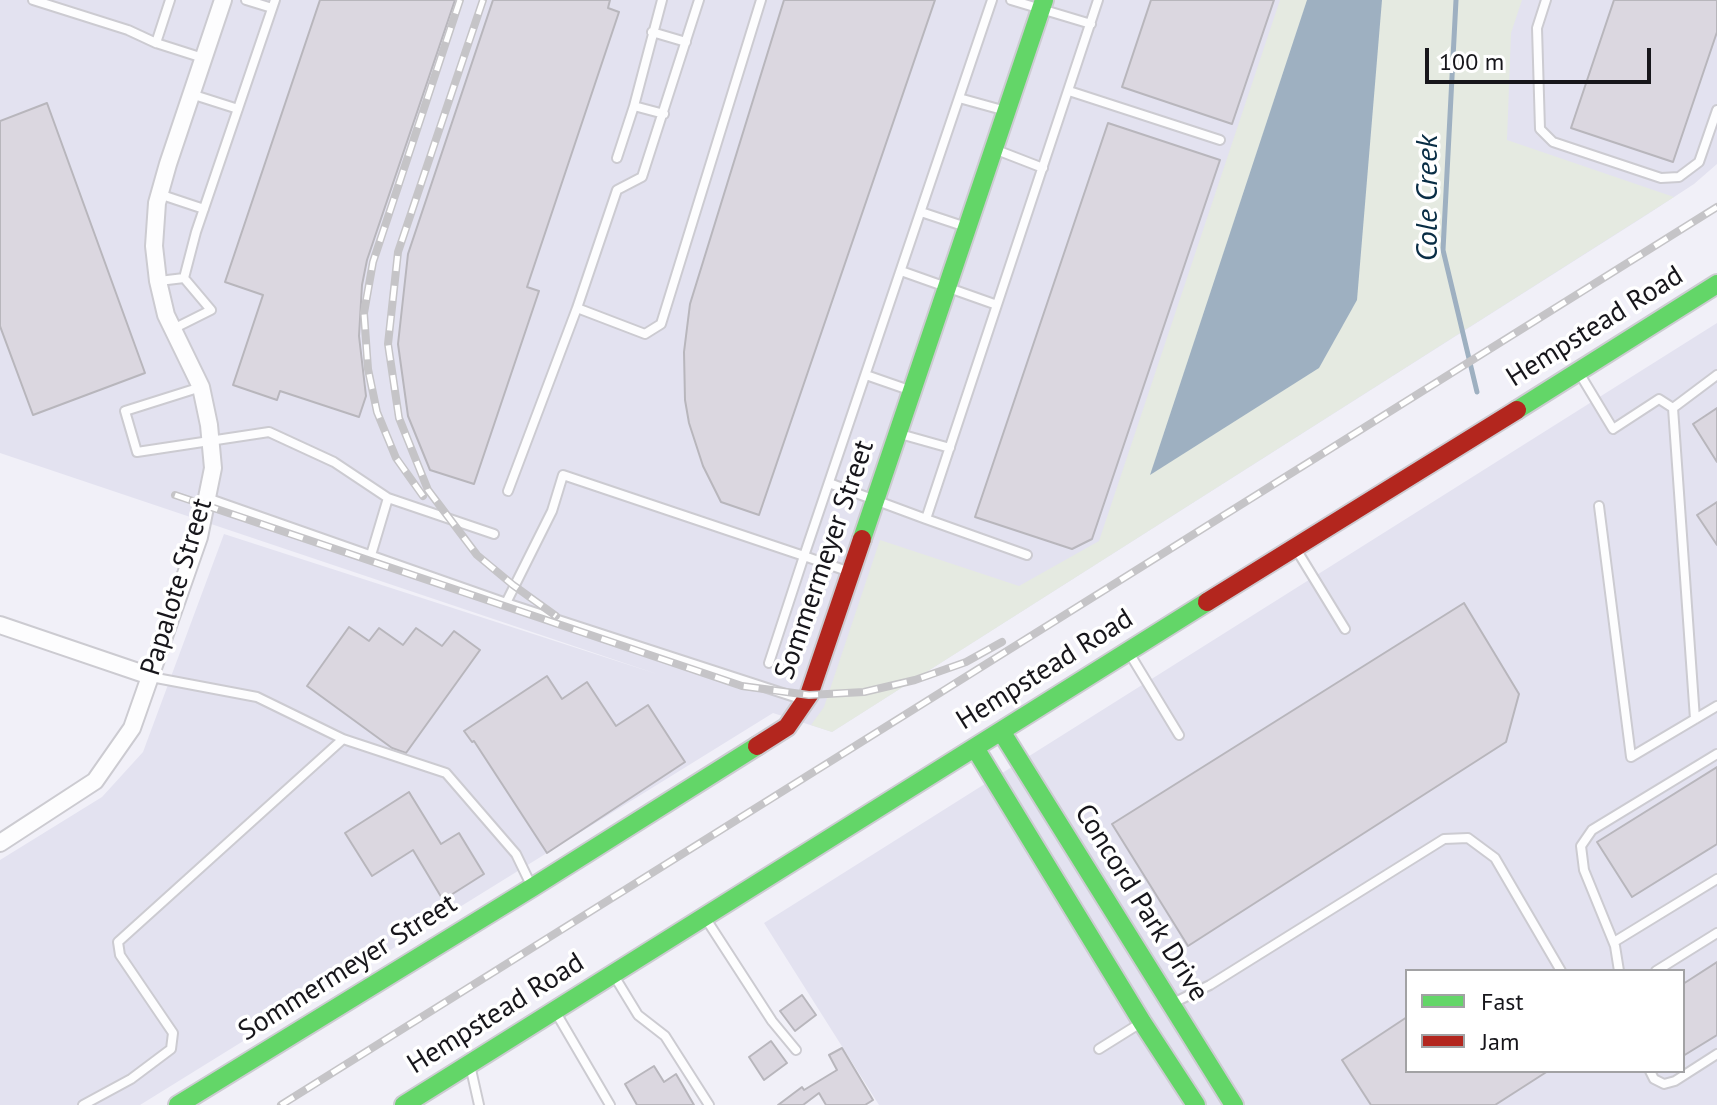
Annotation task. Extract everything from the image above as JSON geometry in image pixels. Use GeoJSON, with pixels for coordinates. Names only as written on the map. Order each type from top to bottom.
{"type":"FeatureCollection","features":[{"type":"Feature","properties":{"kind":"street","name":"Papalote Street"},"geometry":{"type":"LineString","coordinates":[[0,843],[95,781],[132,728],[199,537],[213,468],[209,425],[201,387],[166,315],[154,246],[159,194],[223,0]]}},
{"type":"Feature","properties":{"kind":"street","name":"Sommermeyer Street"},"geometry":{"type":"LineString","coordinates":[[178,1105],[787,727],[809,695],[1042,5]]}},
{"type":"Feature","properties":{"kind":"street","name":"Hempstead Road"},"geometry":{"type":"LineString","coordinates":[[404,1105],[1717,284]]}},
{"type":"Feature","properties":{"kind":"street"},"geometry":{"type":"LineString","coordinates":[[0,625],[150,676]]}},
{"type":"Feature","properties":{"kind":"street","name":"Concord Park Drive"},"geometry":{"type":"LineString","coordinates":[[1001,731],[1234,1105]]}},
{"type":"Feature","properties":{"kind":"street"},"geometry":{"type":"LineString","coordinates":[[975,748],[1196,1105]]}},
{"type":"Feature","properties":{"kind":"street"},"geometry":{"type":"LineString","coordinates":[[1142,1022],[1171,1004]]}},
{"type":"Feature","properties":{"kind":"lane"},"geometry":{"type":"LineString","coordinates":[[33,0],[203,58]]}},
{"type":"Feature","properties":{"kind":"lane"},"geometry":{"type":"LineString","coordinates":[[156,43],[170,0]]}},
{"type":"Feature","properties":{"kind":"lane"},"geometry":{"type":"LineString","coordinates":[[184,278],[273,4],[246,0]]}},
{"type":"Feature","properties":{"kind":"lane"},"geometry":{"type":"LineString","coordinates":[[617,158],[662,0]]}},
{"type":"Feature","properties":{"kind":"lane"},"geometry":{"type":"LineString","coordinates":[[508,491],[577,308],[617,190],[642,177],[699,0]]}},
{"type":"Feature","properties":{"kind":"lane"},"geometry":{"type":"LineString","coordinates":[[577,308],[645,334],[661,324],[761,0]]}},
{"type":"Feature","properties":{"kind":"lane"},"geometry":{"type":"LineString","coordinates":[[769,663],[992,0]]}},
{"type":"Feature","properties":{"kind":"lane"},"geometry":{"type":"LineString","coordinates":[[1011,0],[1042,5],[1091,24]]}},
{"type":"Feature","properties":{"kind":"lane"},"geometry":{"type":"LineString","coordinates":[[926,519],[1098,0]]}},
{"type":"Feature","properties":{"kind":"lane"},"geometry":{"type":"LineString","coordinates":[[1546,0],[1537,28],[1540,129],[1553,142],[1661,178],[1679,177],[1699,162],[1717,110]]}},
{"type":"Feature","properties":{"kind":"lane"},"geometry":{"type":"LineString","coordinates":[[652,32],[686,42]]}},
{"type":"Feature","properties":{"kind":"lane"},"geometry":{"type":"LineString","coordinates":[[1069,91],[1220,140]]}},
{"type":"Feature","properties":{"kind":"lane"},"geometry":{"type":"LineString","coordinates":[[191,94],[238,109]]}},
{"type":"Feature","properties":{"kind":"lane"},"geometry":{"type":"LineString","coordinates":[[959,98],[1006,111]]}},
{"type":"Feature","properties":{"kind":"lane"},"geometry":{"type":"LineString","coordinates":[[634,106],[664,114]]}},
{"type":"Feature","properties":{"kind":"lane"},"geometry":{"type":"LineString","coordinates":[[994,149],[1043,168]]}},
{"type":"Feature","properties":{"kind":"lane"},"geometry":{"type":"LineString","coordinates":[[159,194],[204,209]]}},
{"type":"Feature","properties":{"kind":"lane"},"geometry":{"type":"LineString","coordinates":[[921,212],[967,227]]}},
{"type":"Feature","properties":{"kind":"lane"},"geometry":{"type":"LineString","coordinates":[[901,271],[997,305]]}},
{"type":"Feature","properties":{"kind":"lane"},"geometry":{"type":"LineString","coordinates":[[158,281],[184,278]]}},
{"type":"Feature","properties":{"kind":"lane"},"geometry":{"type":"LineString","coordinates":[[173,329],[211,310],[184,278]]}},
{"type":"Feature","properties":{"kind":"lane"},"geometry":{"type":"LineString","coordinates":[[1578,370],[1613,429],[1659,399],[1673,408]]}},
{"type":"Feature","properties":{"kind":"lane"},"geometry":{"type":"LineString","coordinates":[[866,375],[913,391]]}},
{"type":"Feature","properties":{"kind":"lane"},"geometry":{"type":"LineString","coordinates":[[1673,408],[1717,375]]}},
{"type":"Feature","properties":{"kind":"lane"},"geometry":{"type":"LineString","coordinates":[[201,387],[125,411],[137,452],[269,432],[334,462],[388,498],[494,534]]}},
{"type":"Feature","properties":{"kind":"lane"},"geometry":{"type":"LineString","coordinates":[[1673,408],[1695,719]]}},
{"type":"Feature","properties":{"kind":"lane"},"geometry":{"type":"LineString","coordinates":[[898,434],[950,448]]}},
{"type":"Feature","properties":{"kind":"lane"},"geometry":{"type":"LineString","coordinates":[[506,603],[552,511],[563,475],[851,573]]}},
{"type":"Feature","properties":{"kind":"lane"},"geometry":{"type":"LineString","coordinates":[[829,483],[1027,555]]}},
{"type":"Feature","properties":{"kind":"lane"},"geometry":{"type":"LineString","coordinates":[[207,498],[506,603],[806,701]]}},
{"type":"Feature","properties":{"kind":"lane"},"geometry":{"type":"LineString","coordinates":[[371,555],[388,498]]}},
{"type":"Feature","properties":{"kind":"lane"},"geometry":{"type":"LineString","coordinates":[[1599,506],[1631,757],[1717,706]]}},
{"type":"Feature","properties":{"kind":"lane"},"geometry":{"type":"LineString","coordinates":[[1296,548],[1345,629]]}},
{"type":"Feature","properties":{"kind":"lane"},"geometry":{"type":"LineString","coordinates":[[1128,650],[1179,735]]}},
{"type":"Feature","properties":{"kind":"lane"},"geometry":{"type":"LineString","coordinates":[[150,676],[257,697],[343,739],[446,773],[516,854],[533,887]]}},
{"type":"Feature","properties":{"kind":"lane"},"geometry":{"type":"LineString","coordinates":[[83,1105],[131,1079],[171,1049],[173,1033],[120,955],[118,942],[343,739]]}},
{"type":"Feature","properties":{"kind":"lane"},"geometry":{"type":"LineString","coordinates":[[1619,969],[1614,942],[1584,870],[1581,846],[1592,830],[1717,754]]}},
{"type":"Feature","properties":{"kind":"lane"},"geometry":{"type":"LineString","coordinates":[[1171,1004],[1210,985],[1444,839],[1468,838],[1495,858],[1560,969]]}},
{"type":"Feature","properties":{"kind":"lane"},"geometry":{"type":"LineString","coordinates":[[1614,942],[1717,879]]}},
{"type":"Feature","properties":{"kind":"lane"},"geometry":{"type":"LineString","coordinates":[[705,916],[772,1021],[796,1050]]}},
{"type":"Feature","properties":{"kind":"lane"},"geometry":{"type":"LineString","coordinates":[[1659,969],[1717,933]]}},
{"type":"Feature","properties":{"kind":"lane"},"geometry":{"type":"LineString","coordinates":[[613,974],[638,1015],[665,1036],[709,1105]]}},
{"type":"Feature","properties":{"kind":"lane"},"geometry":{"type":"LineString","coordinates":[[554,1011],[610,1105]]}},
{"type":"Feature","properties":{"kind":"lane"},"geometry":{"type":"LineString","coordinates":[[1099,1049],[1142,1022]]}},
{"type":"Feature","properties":{"kind":"lane"},"geometry":{"type":"LineString","coordinates":[[1651,1073],[1654,1079],[1664,1084],[1675,1081],[1717,1054]]}},
{"type":"Feature","properties":{"kind":"lane"},"geometry":{"type":"LineString","coordinates":[[470,1064],[479,1105]]}},
{"type":"Feature","properties":{"kind":"shaded area"},"geometry":{"type":"Polygon","coordinates":[[[0,0],[1717,0],[1717,164],[1694,184],[1648,214],[832,732],[773,713],[140,1105],[0,1105],[0,860],[102,797],[143,752],[224,534],[657,674],[0,453],[0,0]]]}},
{"type":"Feature","properties":{"kind":"shaded area"},"geometry":{"type":"Polygon","coordinates":[[[1280,0],[1522,0],[1511,33],[1507,140],[1674,197],[832,732],[811,725],[824,707],[880,540],[1019,586],[1099,541],[1280,0]]]}},
{"type":"Feature","properties":{"kind":"shaded area"},"geometry":{"type":"Polygon","coordinates":[[[1717,323],[1717,1105],[879,1105],[764,923],[1717,323]]]}},
{"type":"Feature","properties":{"kind":"water"},"geometry":{"type":"Polygon","coordinates":[[[1307,0],[1382,0],[1357,300],[1319,368],[1150,475],[1307,0]]]}},
{"type":"Feature","properties":{"kind":"building"},"geometry":{"type":"Polygon","coordinates":[[[320,0],[455,0],[367,260],[359,336],[366,396],[359,417],[280,391],[277,400],[233,385],[263,295],[225,282],[320,0]]]}},
{"type":"Feature","properties":{"kind":"building"},"geometry":{"type":"Polygon","coordinates":[[[493,0],[610,0],[608,8],[619,12],[527,287],[539,291],[474,484],[430,470],[408,416],[398,344],[408,254],[493,0]]]}},
{"type":"Feature","properties":{"kind":"building"},"geometry":{"type":"Polygon","coordinates":[[[784,0],[935,0],[759,515],[721,502],[703,466],[685,400],[684,352],[690,304],[784,0]]]}},
{"type":"Feature","properties":{"kind":"building"},"geometry":{"type":"Polygon","coordinates":[[[1151,0],[1274,0],[1232,124],[1122,87],[1151,0]]]}},
{"type":"Feature","properties":{"kind":"building"},"geometry":{"type":"Polygon","coordinates":[[[1614,0],[1717,0],[1717,32],[1673,162],[1571,128],[1614,0]]]}},
{"type":"Feature","properties":{"kind":"building"},"geometry":{"type":"Polygon","coordinates":[[[47,103],[145,373],[33,415],[0,326],[0,121],[47,103]]]}},
{"type":"Feature","properties":{"kind":"building"},"geometry":{"type":"Polygon","coordinates":[[[1108,123],[1220,160],[1092,539],[1072,549],[975,517],[1108,123]]]}},
{"type":"Feature","properties":{"kind":"building"},"geometry":{"type":"Polygon","coordinates":[[[1717,408],[1717,462],[1693,424],[1717,408]]]}},
{"type":"Feature","properties":{"kind":"building"},"geometry":{"type":"Polygon","coordinates":[[[1717,502],[1717,545],[1697,515],[1717,502]]]}},
{"type":"Feature","properties":{"kind":"building"},"geometry":{"type":"Polygon","coordinates":[[[1464,603],[1519,694],[1506,742],[1188,946],[1112,824],[1464,603]]]}},
{"type":"Feature","properties":{"kind":"building"},"geometry":{"type":"Polygon","coordinates":[[[349,627],[369,641],[379,628],[403,645],[416,628],[442,646],[454,631],[480,650],[406,753],[392,748],[307,686],[349,627]]]}},
{"type":"Feature","properties":{"kind":"building"},"geometry":{"type":"Polygon","coordinates":[[[547,676],[562,699],[587,682],[616,726],[648,705],[685,762],[547,853],[474,741],[464,731],[547,676]]]}},
{"type":"Feature","properties":{"kind":"building"},"geometry":{"type":"Polygon","coordinates":[[[1717,767],[1717,844],[1632,897],[1597,842],[1717,767]]]}},
{"type":"Feature","properties":{"kind":"building"},"geometry":{"type":"Polygon","coordinates":[[[409,792],[441,844],[459,833],[484,874],[443,900],[413,850],[372,876],[345,833],[409,792]]]}},
{"type":"Feature","properties":{"kind":"building"},"geometry":{"type":"Polygon","coordinates":[[[1717,962],[1717,1035],[1685,1055],[1685,983],[1717,962]]]}},
{"type":"Feature","properties":{"kind":"building"},"geometry":{"type":"Polygon","coordinates":[[[802,995],[816,1015],[795,1031],[780,1011],[802,995]]]}},
{"type":"Feature","properties":{"kind":"building"},"geometry":{"type":"Polygon","coordinates":[[[1405,1018],[1405,1073],[1545,1073],[1495,1105],[1371,1105],[1342,1060],[1405,1018]]]}},
{"type":"Feature","properties":{"kind":"building"},"geometry":{"type":"Polygon","coordinates":[[[771,1041],[787,1063],[764,1080],[749,1057],[771,1041]]]}},
{"type":"Feature","properties":{"kind":"building"},"geometry":{"type":"Polygon","coordinates":[[[842,1048],[873,1100],[865,1105],[826,1105],[819,1093],[803,1105],[778,1105],[802,1087],[804,1090],[837,1070],[829,1055],[842,1048]]]}},
{"type":"Feature","properties":{"kind":"building"},"geometry":{"type":"Polygon","coordinates":[[[654,1066],[664,1082],[676,1074],[694,1105],[637,1105],[625,1084],[654,1066]]]}},
{"type":"Feature","properties":{"kind":"waterway","name":"Cole Creek"},"geometry":{"type":"LineString","coordinates":[[1456,0],[1443,250],[1477,392]]}},
{"type":"Feature","properties":{"kind":"railway"},"geometry":{"type":"LineString","coordinates":[[423,496],[396,458],[377,412],[368,369],[364,313],[373,262],[460,0]]}},
{"type":"Feature","properties":{"kind":"railway"},"geometry":{"type":"LineString","coordinates":[[483,0],[398,252],[388,344],[399,418],[428,490],[477,555],[556,616]]}},
{"type":"Feature","properties":{"kind":"railway"},"geometry":{"type":"LineString","coordinates":[[281,1105],[1717,207]]}},
{"type":"Feature","properties":{"kind":"railway"},"geometry":{"type":"LineString","coordinates":[[175,495],[742,686],[809,695],[864,692],[915,680],[966,662],[1002,642]]}},
{"type":"Feature","properties":{"kind":"traffic: fast"},"geometry":{"type":"LineString","coordinates":[[862,539],[1044,0]]}},
{"type":"Feature","properties":{"kind":"traffic: fast"},"geometry":{"type":"LineString","coordinates":[[1517,410],[1717,284]]}},
{"type":"Feature","properties":{"kind":"traffic: fast"},"geometry":{"type":"LineString","coordinates":[[404,1105],[1207,602]]}},
{"type":"Feature","properties":{"kind":"traffic: fast"},"geometry":{"type":"LineString","coordinates":[[1001,731],[1234,1105]]}},
{"type":"Feature","properties":{"kind":"traffic: fast"},"geometry":{"type":"LineString","coordinates":[[178,1105],[757,746]]}},
{"type":"Feature","properties":{"kind":"traffic: fast"},"geometry":{"type":"LineString","coordinates":[[975,748],[1196,1105]]}},
{"type":"Feature","properties":{"kind":"traffic: jam"},"geometry":{"type":"LineString","coordinates":[[1207,602],[1517,410]]}},
{"type":"Feature","properties":{"kind":"traffic: jam"},"geometry":{"type":"LineString","coordinates":[[757,746],[787,727],[809,695],[862,539]]}}]}
